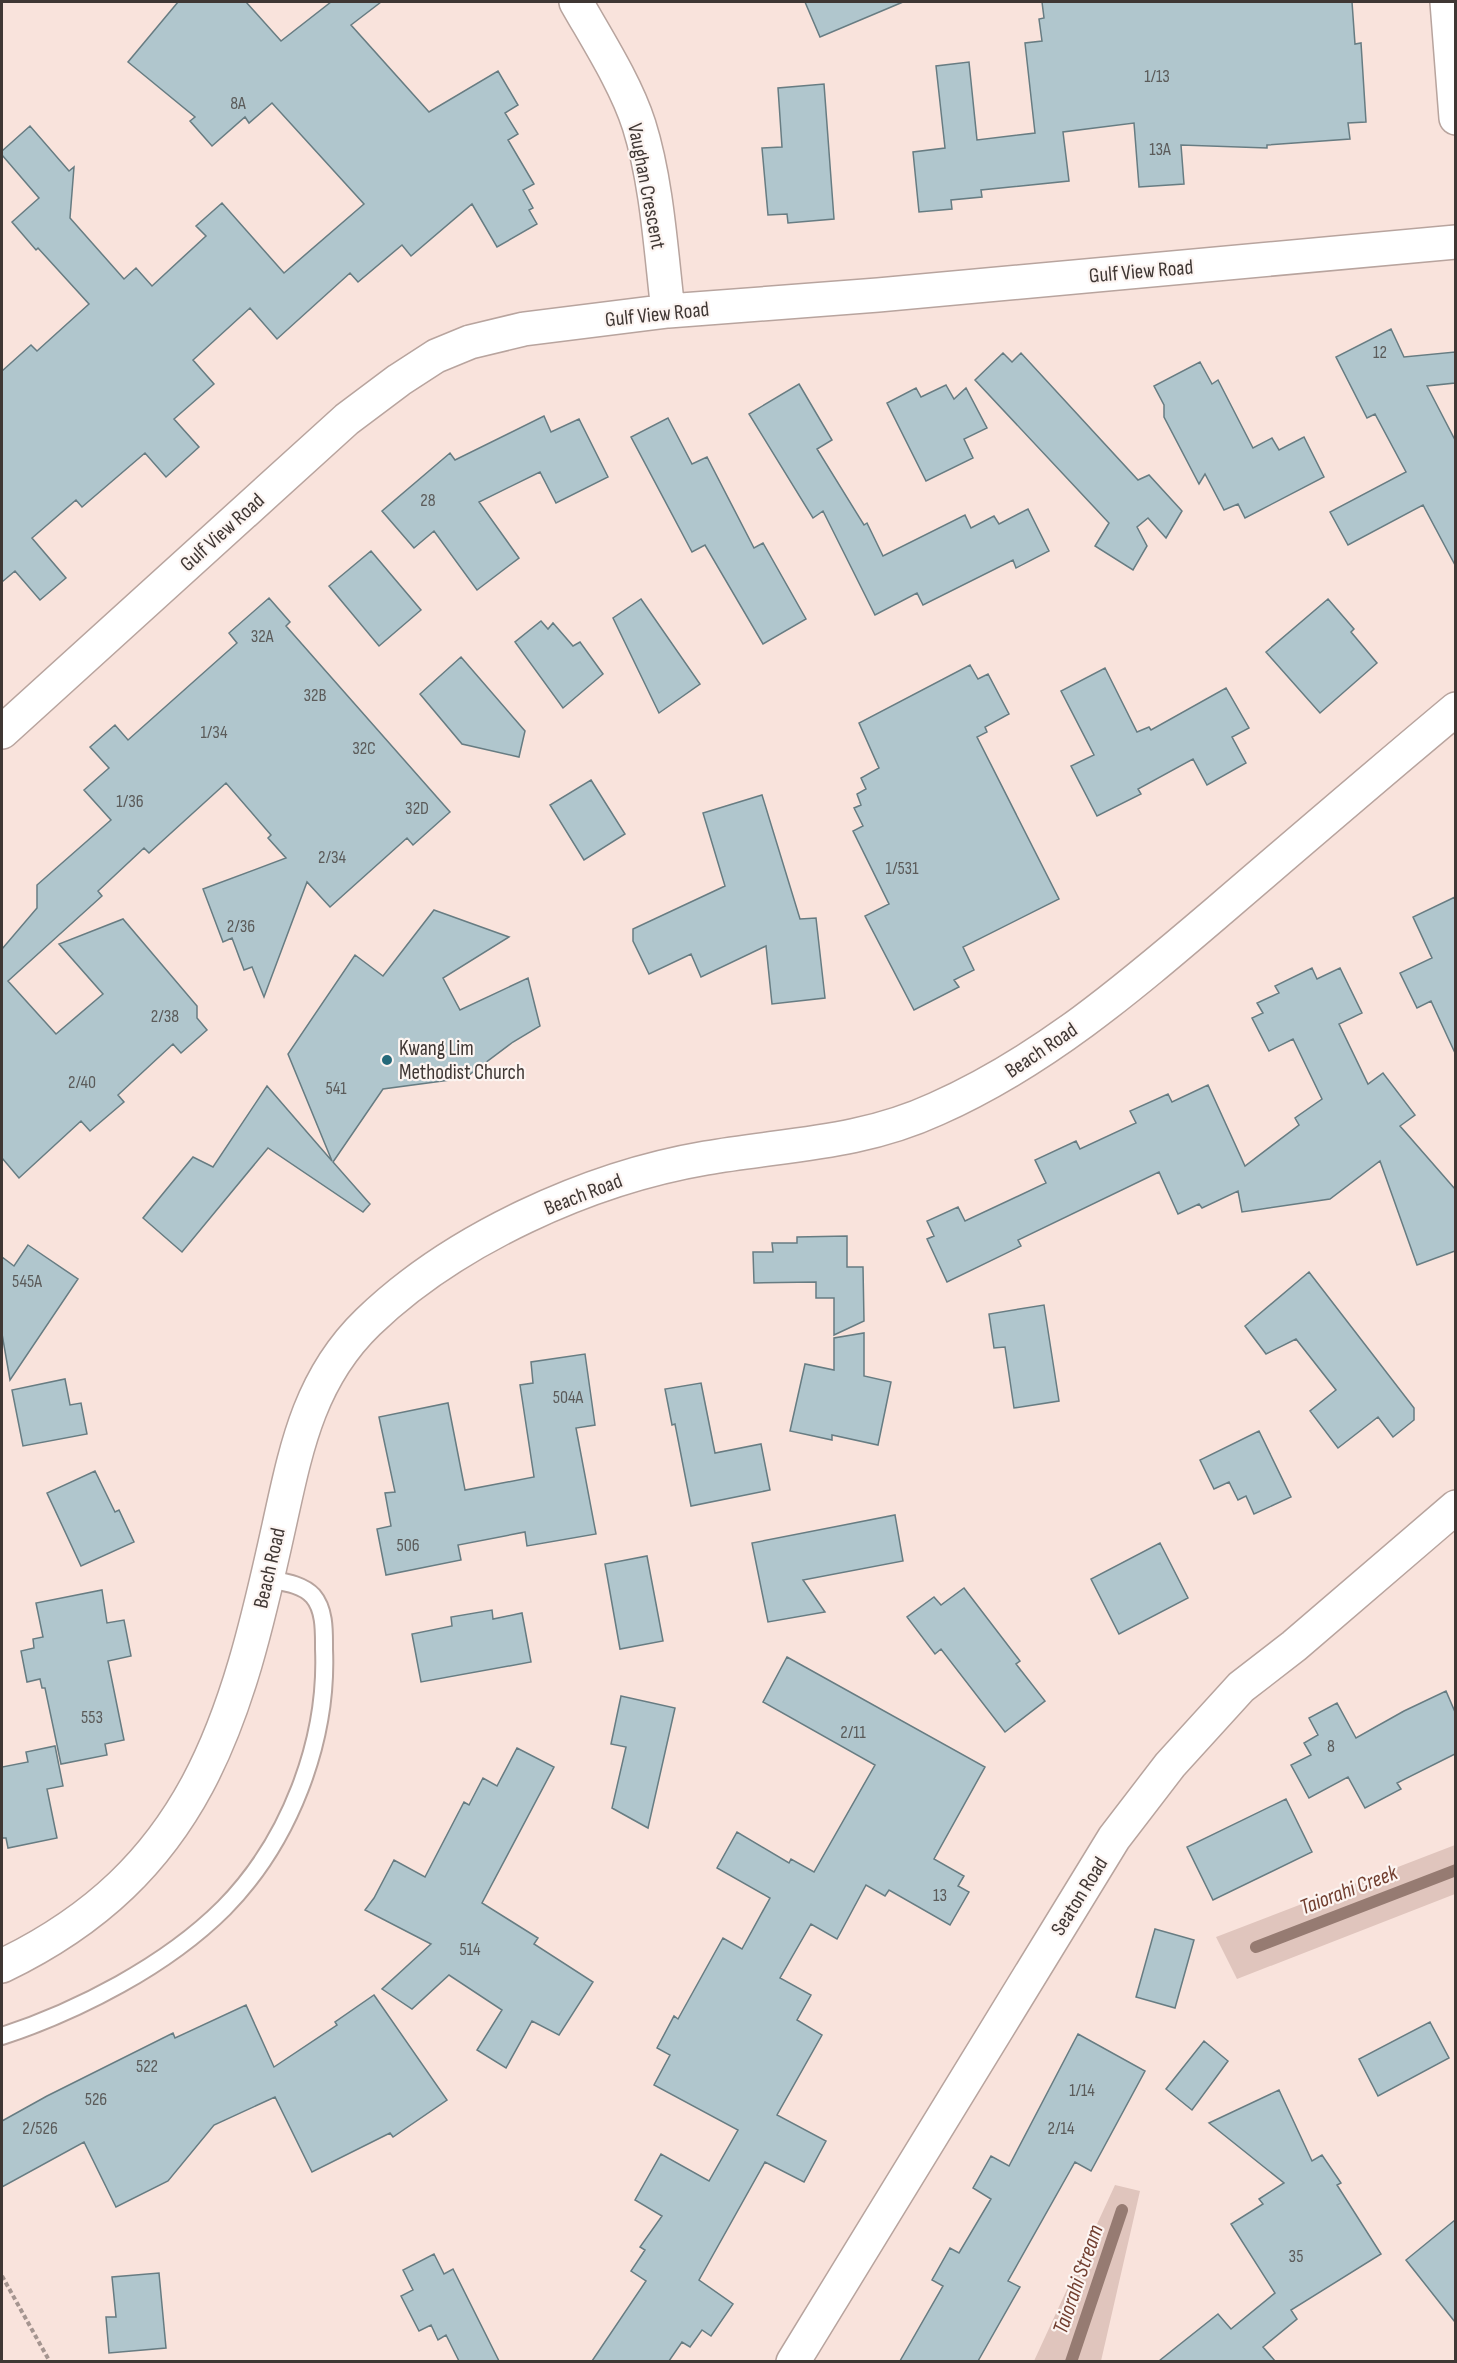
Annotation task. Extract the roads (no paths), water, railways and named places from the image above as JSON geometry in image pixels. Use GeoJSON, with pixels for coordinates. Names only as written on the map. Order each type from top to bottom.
{"type":"FeatureCollection","features":[{"type":"Feature","properties":{"kind":"street","name":"Vaughan Crescent"},"geometry":{"type":"LineString","coordinates":[[576,2],[611,64],[638,124],[653,190],[668,311]]}},
{"type":"Feature","properties":{"kind":"street"},"geometry":{"type":"LineString","coordinates":[[1447,2],[1455,118]]}},
{"type":"Feature","properties":{"kind":"street","name":"Gulf View Road"},"geometry":{"type":"LineString","coordinates":[[2,732],[347,419],[436,356],[470,342],[524,329],[668,311],[878,295],[1455,243]]}},
{"type":"Feature","properties":{"kind":"street","name":"Beach Road"},"geometry":{"type":"LineString","coordinates":[[2,1966],[47,1942],[97,1909],[126,1883],[154,1852],[198,1784],[219,1742],[236,1697],[268,1579],[293,1461],[311,1404],[328,1372],[364,1326],[417,1281],[495,1233],[572,1196],[654,1169],[704,1158],[836,1141],[877,1132],[909,1121],[982,1088],[1028,1061],[1114,1000],[1455,709]]}},
{"type":"Feature","properties":{"kind":"street","name":"Seaton Road"},"geometry":{"type":"LineString","coordinates":[[793,2361],[1114,1838],[1170,1765],[1241,1686],[1294,1646],[1455,1507]]}},
{"type":"Feature","properties":{"kind":"lane"},"geometry":{"type":"LineString","coordinates":[[2,2036],[101,1994],[193,1936],[251,1879],[272,1846],[292,1806],[311,1756],[325,1662],[324,1626],[320,1607],[315,1597],[296,1585],[268,1579]]}},
{"type":"Feature","properties":{"kind":"waterway","name":"Taiorahi Creek"},"geometry":{"type":"LineString","coordinates":[[1256,1947],[1456,1870]]}},
{"type":"Feature","properties":{"kind":"waterway","name":"Taiorahi Stream"},"geometry":{"type":"LineString","coordinates":[[1071,2362],[1122,2210]]}},
{"type":"Feature","properties":{"kind":"place","name":"Kwang Lim Methodist Church"},"geometry":{"type":"Point","coordinates":[387,1060]}}]}
